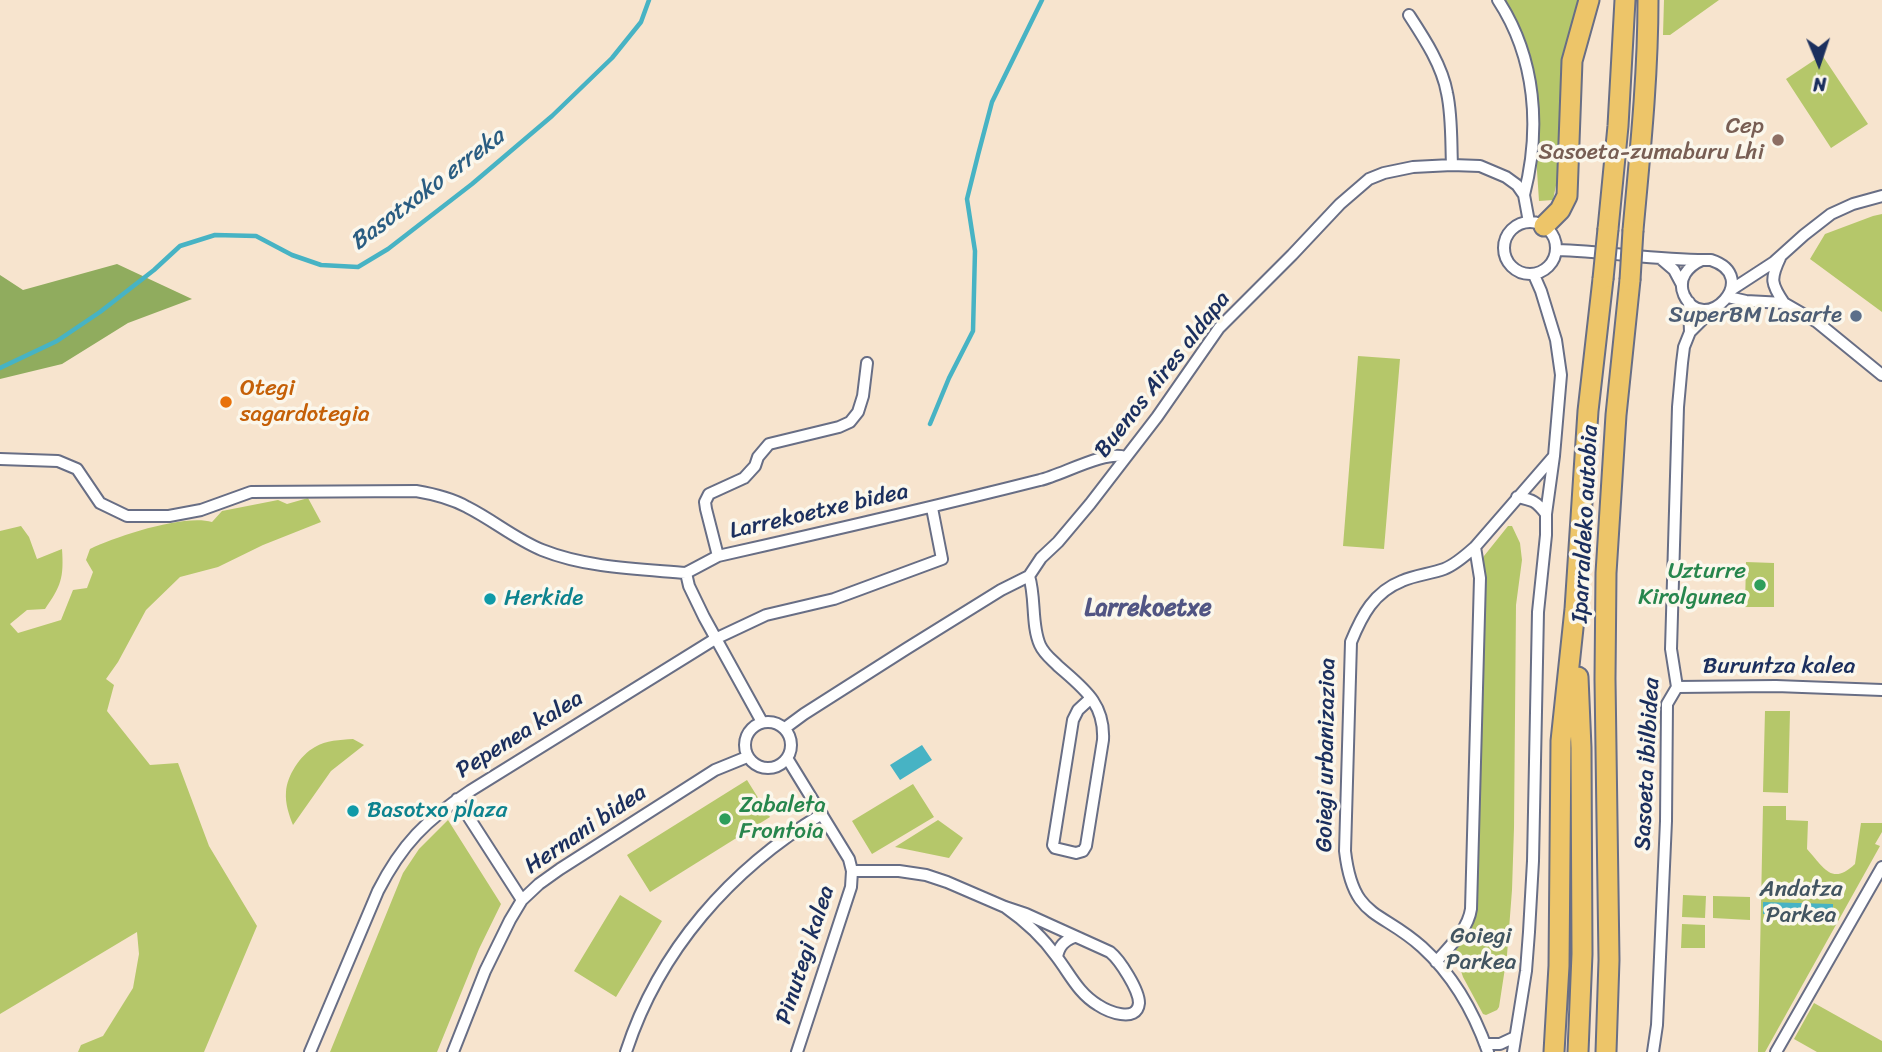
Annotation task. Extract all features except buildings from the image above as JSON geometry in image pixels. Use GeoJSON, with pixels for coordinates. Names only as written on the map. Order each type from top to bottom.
{"type":"FeatureCollection","features":[{"type":"Feature","properties":{"kind":"highway"},"geometry":{"type":"LineString","coordinates":[[1537,224],[1560,210],[1567,196],[1572,61],[1589,0]]}},
{"type":"Feature","properties":{"kind":"highway","name":"Iparraldeko autobia"},"geometry":{"type":"LineString","coordinates":[[1575,609],[1587,423],[1618,127],[1625,0]]}},
{"type":"Feature","properties":{"kind":"highway","name":"Iparraldeko autobia"},"geometry":{"type":"LineString","coordinates":[[1606,1050],[1609,960],[1606,573],[1616,415],[1643,127],[1648,0]]}},
{"type":"Feature","properties":{"kind":"highway"},"geometry":{"type":"LineString","coordinates":[[1554,1052],[1559,966],[1562,741],[1575,609]]}},
{"type":"Feature","properties":{"kind":"highway"},"geometry":{"type":"LineString","coordinates":[[1575,609],[1581,761],[1582,954],[1578,1052]]}},
{"type":"Feature","properties":{"kind":"street"},"geometry":{"type":"LineString","coordinates":[[1498,0],[1516,31],[1532,86],[1530,171],[1524,195],[1537,224],[1555,238],[1557,250],[1547,269],[1534,275],[1522,274],[1510,266],[1504,252],[1504,243],[1508,233],[1520,224],[1537,224]]}},
{"type":"Feature","properties":{"kind":"street"},"geometry":{"type":"LineString","coordinates":[[1409,15],[1421,33],[1443,79],[1450,113],[1452,164]]}},
{"type":"Feature","properties":{"kind":"street","name":"Buenos Aires aldapa"},"geometry":{"type":"LineString","coordinates":[[785,728],[905,649],[1001,590],[1029,576],[1041,558],[1090,504],[1219,328],[1369,179],[1398,169],[1452,164],[1480,166],[1495,171],[1517,185],[1524,195]]}},
{"type":"Feature","properties":{"kind":"street"},"geometry":{"type":"LineString","coordinates":[[1690,332],[1714,308],[1724,302],[1729,294],[1831,214],[1853,204],[1882,196]]}},
{"type":"Feature","properties":{"kind":"street"},"geometry":{"type":"LineString","coordinates":[[1557,250],[1717,262],[1731,278],[1729,294]]}},
{"type":"Feature","properties":{"kind":"street"},"geometry":{"type":"LineString","coordinates":[[1783,253],[1772,277],[1776,291],[1784,303],[1817,322],[1882,375]]}},
{"type":"Feature","properties":{"kind":"street"},"geometry":{"type":"LineString","coordinates":[[1660,258],[1674,270],[1689,302],[1701,309],[1714,308]]}},
{"type":"Feature","properties":{"kind":"street"},"geometry":{"type":"LineString","coordinates":[[1682,285],[1688,268],[1702,260]]}},
{"type":"Feature","properties":{"kind":"street"},"geometry":{"type":"LineString","coordinates":[[1728,273],[1757,274]]}},
{"type":"Feature","properties":{"kind":"street"},"geometry":{"type":"LineString","coordinates":[[1513,1052],[1526,971],[1532,873],[1536,653],[1546,514],[1555,456],[1561,375],[1556,340],[1534,275]]}},
{"type":"Feature","properties":{"kind":"street"},"geometry":{"type":"LineString","coordinates":[[1729,294],[1746,301],[1784,303]]}},
{"type":"Feature","properties":{"kind":"street","name":"Sasoeta ibilbidea"},"geometry":{"type":"LineString","coordinates":[[1659,1052],[1657,1031],[1666,821],[1667,704],[1676,687],[1671,649],[1676,461],[1682,363],[1690,332],[1689,302]]}},
{"type":"Feature","properties":{"kind":"street"},"geometry":{"type":"LineString","coordinates":[[718,556],[706,509],[705,502],[709,494],[744,478],[769,444],[850,422],[858,412],[863,396],[867,363]]}},
{"type":"Feature","properties":{"kind":"street","name":"Larrekoetxe bidea"},"geometry":{"type":"LineString","coordinates":[[686,573],[718,556],[932,508],[1050,478],[1107,456],[1118,454],[1125,457]]}},
{"type":"Feature","properties":{"kind":"street","name":"Goiegi urbanizazioa"},"geometry":{"type":"LineString","coordinates":[[1487,1048],[1463,996],[1436,962],[1421,947],[1360,902],[1347,874],[1345,839],[1351,642],[1361,617],[1372,601],[1400,581],[1446,568],[1475,547],[1555,456]]}},
{"type":"Feature","properties":{"kind":"street"},"geometry":{"type":"LineString","coordinates":[[0,459],[58,461],[77,469],[100,503],[127,516],[169,516],[201,510],[251,492],[416,491],[442,496],[467,506],[543,550],[586,562],[686,573],[689,586],[715,639],[762,722]]}},
{"type":"Feature","properties":{"kind":"street"},"geometry":{"type":"LineString","coordinates":[[1517,497],[1532,500],[1546,514]]}},
{"type":"Feature","properties":{"kind":"street","name":"Pepenea kalea"},"geometry":{"type":"LineString","coordinates":[[310,1052],[377,891],[404,847],[420,829],[457,799],[715,639],[766,615],[834,599],[942,559],[932,508]]}},
{"type":"Feature","properties":{"kind":"street"},"geometry":{"type":"LineString","coordinates":[[1436,962],[1470,919],[1471,909],[1480,578],[1475,547]]}},
{"type":"Feature","properties":{"kind":"street"},"geometry":{"type":"LineString","coordinates":[[1029,576],[1040,644],[1046,655],[1091,698],[1104,725],[1086,846],[1083,851],[1076,853],[1055,848],[1053,845],[1073,720],[1077,710],[1091,698]]}},
{"type":"Feature","properties":{"kind":"street","name":"Buruntza kalea"},"geometry":{"type":"LineString","coordinates":[[1676,687],[1776,686],[1882,690]]}},
{"type":"Feature","properties":{"kind":"street"},"geometry":{"type":"LineString","coordinates":[[770,721],[785,728],[791,743],[787,758],[777,767],[763,768],[751,762],[744,743],[755,725],[770,721]]}},
{"type":"Feature","properties":{"kind":"street","name":"Hernani bidea"},"geometry":{"type":"LineString","coordinates":[[453,1052],[485,971],[523,900],[539,884],[571,862],[715,770],[747,757]]}},
{"type":"Feature","properties":{"kind":"street"},"geometry":{"type":"LineString","coordinates":[[787,758],[849,859],[852,871],[899,872],[947,881],[1110,952],[1125,968],[1139,1004],[1136,1010],[1123,1015],[1112,1013],[1096,1004],[1070,979],[1042,938],[1025,921],[1005,908]]}},
{"type":"Feature","properties":{"kind":"street"},"geometry":{"type":"LineString","coordinates":[[457,799],[523,900]]}},
{"type":"Feature","properties":{"kind":"street"},"geometry":{"type":"LineString","coordinates":[[626,1052],[654,984],[680,942],[741,875],[770,849],[822,814]]}},
{"type":"Feature","properties":{"kind":"street"},"geometry":{"type":"LineString","coordinates":[[1776,1052],[1882,867]]}},
{"type":"Feature","properties":{"kind":"street","name":"Pinutegi kalea"},"geometry":{"type":"LineString","coordinates":[[797,1052],[851,887],[852,871]]}},
{"type":"Feature","properties":{"kind":"street"},"geometry":{"type":"LineString","coordinates":[[1057,957],[1062,943],[1074,937]]}},
{"type":"Feature","properties":{"kind":"street","name":"Sasoeta ibilbidea"},"geometry":{"type":"LineString","coordinates":[[1653,1052],[1657,1031]]}},
{"type":"Feature","properties":{"kind":"street"},"geometry":{"type":"LineString","coordinates":[[1487,1048],[1515,1037]]}},
{"type":"Feature","properties":{"kind":"green space"},"geometry":{"type":"Polygon","coordinates":[[[1496,0],[1583,0],[1553,200],[1539,201],[1532,95],[1516,31],[1496,0]]]}},
{"type":"Feature","properties":{"kind":"green space"},"geometry":{"type":"Polygon","coordinates":[[[1664,0],[1719,0],[1670,35],[1663,35],[1664,0]]]}},
{"type":"Feature","properties":{"kind":"green space"},"geometry":{"type":"Polygon","coordinates":[[[1822,55],[1868,124],[1831,148],[1786,79],[1822,55]]]}},
{"type":"Feature","properties":{"kind":"green space"},"geometry":{"type":"Polygon","coordinates":[[[1882,214],[1882,312],[1810,259],[1825,234],[1882,214]]]}},
{"type":"Feature","properties":{"kind":"green space"},"geometry":{"type":"Polygon","coordinates":[[[117,264],[192,299],[128,323],[62,364],[0,379],[0,275],[23,290],[117,264]]]}},
{"type":"Feature","properties":{"kind":"green space"},"geometry":{"type":"Polygon","coordinates":[[[1358,356],[1400,359],[1384,549],[1343,546],[1358,356]]]}},
{"type":"Feature","properties":{"kind":"green space"},"geometry":{"type":"Polygon","coordinates":[[[308,498],[321,522],[263,545],[218,567],[180,577],[146,610],[106,679],[114,685],[107,711],[150,765],[178,763],[209,846],[257,926],[204,1052],[78,1052],[81,1045],[103,1036],[133,988],[139,954],[137,932],[0,1014],[0,531],[21,526],[29,537],[37,559],[62,549],[62,575],[55,594],[45,609],[27,610],[10,624],[18,633],[61,620],[73,590],[87,588],[93,572],[86,560],[90,549],[117,538],[168,524],[200,520],[212,522],[222,511],[278,500],[287,504],[308,498]]]}},
{"type":"Feature","properties":{"kind":"green space","name":"Goiegi Parkea"},"geometry":{"type":"Polygon","coordinates":[[[1508,526],[1512,526],[1520,543],[1522,560],[1516,605],[1512,890],[1507,955],[1499,1007],[1486,1015],[1463,977],[1455,942],[1468,927],[1481,562],[1508,526]]]}},
{"type":"Feature","properties":{"kind":"green space","name":"Uzturre Kirolgunea"},"geometry":{"type":"Polygon","coordinates":[[[1746,562],[1774,563],[1774,607],[1745,607],[1746,562]]]}},
{"type":"Feature","properties":{"kind":"green space"},"geometry":{"type":"Polygon","coordinates":[[[1765,711],[1790,711],[1788,793],[1763,792],[1765,711]]]}},
{"type":"Feature","properties":{"kind":"green space"},"geometry":{"type":"Polygon","coordinates":[[[353,739],[364,745],[331,771],[293,825],[286,792],[295,766],[304,755],[319,745],[353,739]]]}},
{"type":"Feature","properties":{"kind":"green space"},"geometry":{"type":"Polygon","coordinates":[[[747,780],[770,817],[650,892],[627,855],[747,780]]]}},
{"type":"Feature","properties":{"kind":"green space"},"geometry":{"type":"Polygon","coordinates":[[[913,784],[934,817],[872,854],[852,821],[913,784]]]}},
{"type":"Feature","properties":{"kind":"green space","name":"Andatza Parkea"},"geometry":{"type":"Polygon","coordinates":[[[1763,806],[1786,806],[1786,820],[1808,821],[1807,849],[1824,868],[1834,874],[1840,874],[1855,864],[1861,823],[1882,823],[1882,832],[1875,844],[1880,846],[1765,1052],[1758,1052],[1763,806]]]}},
{"type":"Feature","properties":{"kind":"green space"},"geometry":{"type":"Polygon","coordinates":[[[448,820],[501,904],[479,949],[437,1052],[330,1052],[403,873],[419,849],[448,820]]]}},
{"type":"Feature","properties":{"kind":"green space"},"geometry":{"type":"Polygon","coordinates":[[[938,820],[963,838],[949,858],[895,847],[938,820]]]}},
{"type":"Feature","properties":{"kind":"green space"},"geometry":{"type":"Polygon","coordinates":[[[620,895],[662,921],[616,997],[574,971],[620,895]]]}},
{"type":"Feature","properties":{"kind":"green space"},"geometry":{"type":"Polygon","coordinates":[[[1683,895],[1706,896],[1705,918],[1682,917],[1683,895]]]}},
{"type":"Feature","properties":{"kind":"green space"},"geometry":{"type":"Polygon","coordinates":[[[1713,896],[1750,897],[1750,920],[1713,918],[1713,896]]]}},
{"type":"Feature","properties":{"kind":"green space"},"geometry":{"type":"Polygon","coordinates":[[[1682,924],[1705,925],[1705,948],[1681,948],[1682,924]]]}},
{"type":"Feature","properties":{"kind":"green space"},"geometry":{"type":"Polygon","coordinates":[[[1814,1003],[1882,1041],[1882,1052],[1817,1052],[1794,1039],[1814,1003]]]}},
{"type":"Feature","properties":{"kind":"water"},"geometry":{"type":"Polygon","coordinates":[[[922,745],[932,760],[900,780],[890,765],[922,745]]]}},
{"type":"Feature","properties":{"kind":"water"},"geometry":{"type":"Polygon","coordinates":[[[1763,902],[1833,904],[1833,913],[1763,914],[1763,902]]]}},
{"type":"Feature","properties":{"kind":"waterway","name":"Basotxoko erreka"},"geometry":{"type":"LineString","coordinates":[[0,368],[57,341],[100,312],[180,246],[215,235],[256,236],[292,255],[321,265],[358,267],[388,249],[472,184],[552,116],[612,58],[641,22],[649,0]]}},
{"type":"Feature","properties":{"kind":"waterway"},"geometry":{"type":"LineString","coordinates":[[930,424],[973,331],[975,251],[967,199],[978,155],[992,102],[1042,0]]}},
{"type":"Feature","properties":{"kind":"place","name":"Cep Sasoeta-zumaburu Lhi"},"geometry":{"type":"Point","coordinates":[1778,140]}},
{"type":"Feature","properties":{"kind":"place","name":"SuperBM Lasarte"},"geometry":{"type":"Point","coordinates":[1856,316]}},
{"type":"Feature","properties":{"kind":"place","name":"Otegi sagardotegia"},"geometry":{"type":"Point","coordinates":[226,402]}},
{"type":"Feature","properties":{"kind":"place","name":"Uzturre Kirolgunea"},"geometry":{"type":"Point","coordinates":[1760,585]}},
{"type":"Feature","properties":{"kind":"place","name":"Herkide"},"geometry":{"type":"Point","coordinates":[490,599]}},
{"type":"Feature","properties":{"kind":"place","name":"Basotxo plaza"},"geometry":{"type":"Point","coordinates":[353,811]}},
{"type":"Feature","properties":{"kind":"place","name":"Zabaleta Frontoia"},"geometry":{"type":"Point","coordinates":[725,819]}},
{"type":"Feature","properties":{"kind":"district","name":"Larrekoetxe"},"geometry":{"type":"Point","coordinates":[1148,609]}}]}
